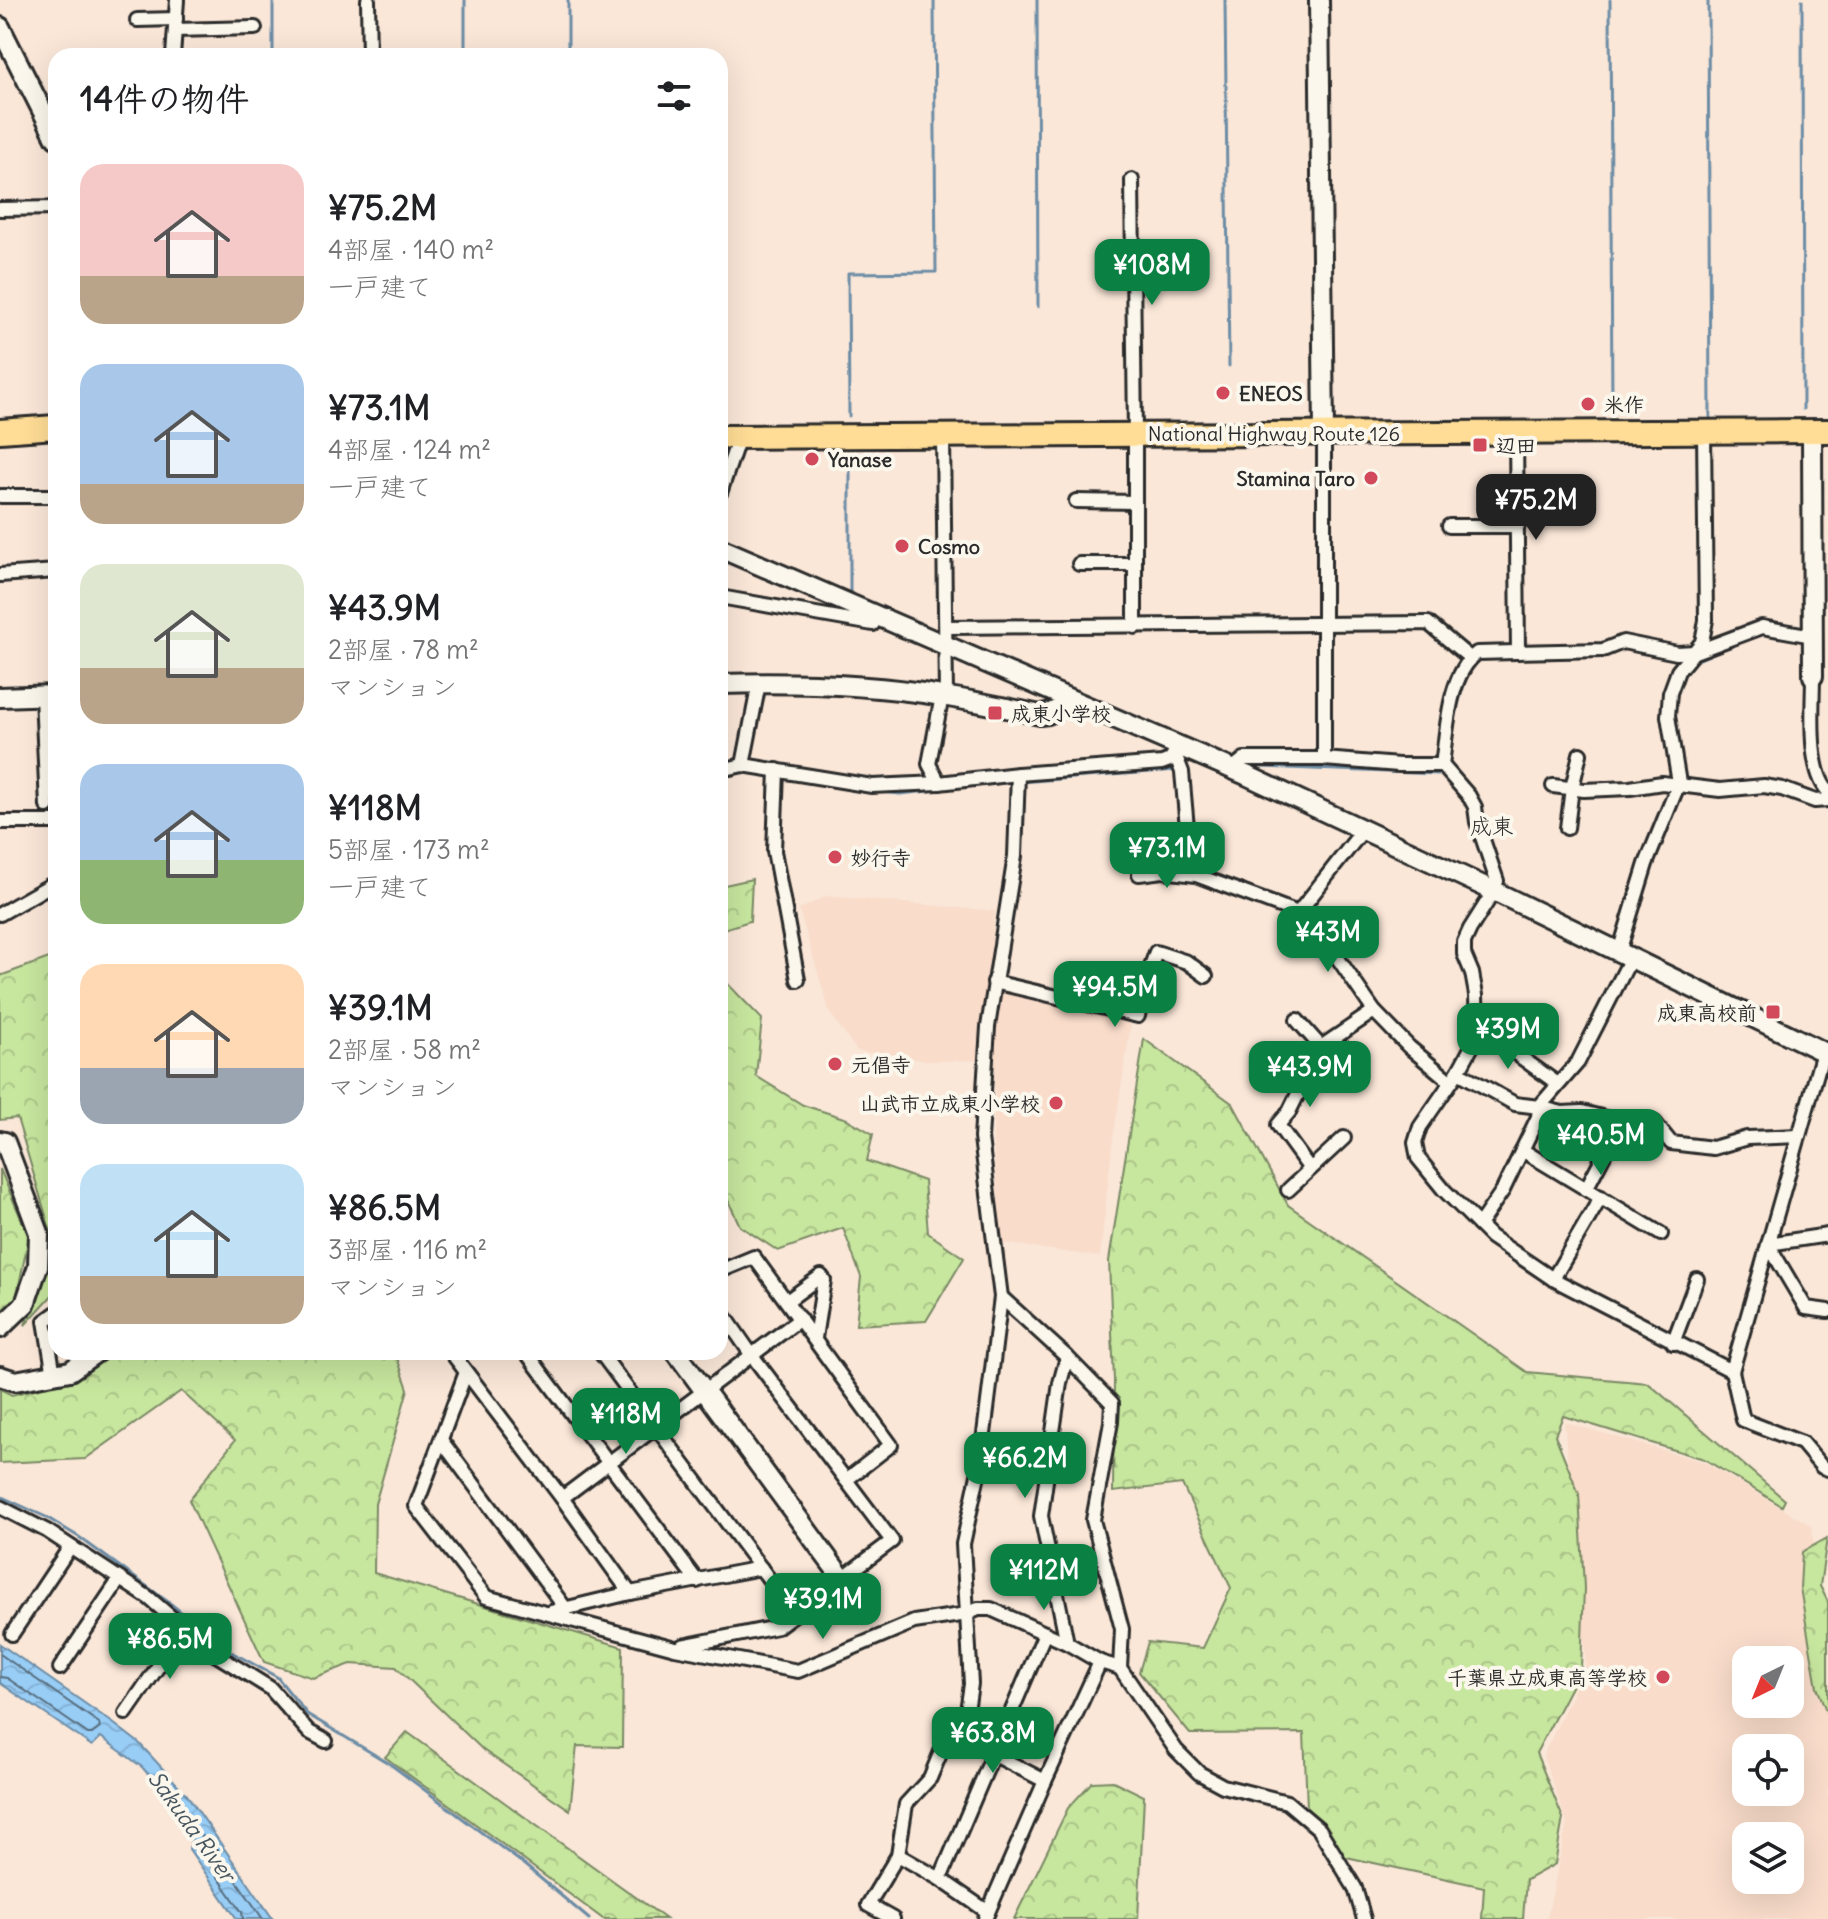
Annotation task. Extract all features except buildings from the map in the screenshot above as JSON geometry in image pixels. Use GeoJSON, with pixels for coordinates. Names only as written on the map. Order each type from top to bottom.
{"type":"FeatureCollection","features":[{"type":"Feature","properties":{"kind":"highway"},"geometry":{"type":"LineString","coordinates":[[0,431],[48,428]]}},
{"type":"Feature","properties":{"kind":"highway","name":"National Highway Route 126"},"geometry":{"type":"LineString","coordinates":[[729,437],[1820,431]]}},
{"type":"Feature","properties":{"kind":"street"},"geometry":{"type":"LineString","coordinates":[[174,48],[177,0]]}},
{"type":"Feature","properties":{"kind":"street"},"geometry":{"type":"LineString","coordinates":[[368,0],[369,48]]}},
{"type":"Feature","properties":{"kind":"street"},"geometry":{"type":"LineString","coordinates":[[1319,0],[1324,759]]}},
{"type":"Feature","properties":{"kind":"street"},"geometry":{"type":"LineString","coordinates":[[137,20],[255,28]]}},
{"type":"Feature","properties":{"kind":"street"},"geometry":{"type":"LineString","coordinates":[[0,27],[48,122]]}},
{"type":"Feature","properties":{"kind":"street"},"geometry":{"type":"LineString","coordinates":[[1132,180],[1135,627]]}},
{"type":"Feature","properties":{"kind":"street"},"geometry":{"type":"LineString","coordinates":[[0,209],[48,208]]}},
{"type":"Feature","properties":{"kind":"street"},"geometry":{"type":"LineString","coordinates":[[1516,431],[1518,652]]}},
{"type":"Feature","properties":{"kind":"street"},"geometry":{"type":"LineString","coordinates":[[1479,1225],[1503,1190],[1538,1117],[1539,1107],[1578,1062],[1625,955],[1646,864],[1679,783],[1668,716],[1670,693],[1678,671],[1702,642],[1706,620],[1704,431]]}},
{"type":"Feature","properties":{"kind":"street"},"geometry":{"type":"LineString","coordinates":[[1820,431],[1813,636],[1814,764],[1821,784],[1828,791]]}},
{"type":"Feature","properties":{"kind":"street"},"geometry":{"type":"LineString","coordinates":[[939,783],[929,764],[944,696],[943,436]]}},
{"type":"Feature","properties":{"kind":"street"},"geometry":{"type":"LineString","coordinates":[[0,496],[48,496]]}},
{"type":"Feature","properties":{"kind":"street"},"geometry":{"type":"LineString","coordinates":[[1076,501],[1135,502]]}},
{"type":"Feature","properties":{"kind":"street"},"geometry":{"type":"LineString","coordinates":[[1449,526],[1518,526]]}},
{"type":"Feature","properties":{"kind":"street"},"geometry":{"type":"LineString","coordinates":[[728,551],[875,615],[946,637],[1073,702],[1177,750],[1232,769],[1494,891],[1826,1053],[1732,1371],[1743,1420],[1802,1443],[1822,1467],[1828,1469]]}},
{"type":"Feature","properties":{"kind":"street"},"geometry":{"type":"LineString","coordinates":[[1079,564],[1135,564]]}},
{"type":"Feature","properties":{"kind":"street"},"geometry":{"type":"LineString","coordinates":[[0,575],[48,572]]}},
{"type":"Feature","properties":{"kind":"street"},"geometry":{"type":"LineString","coordinates":[[728,598],[873,624],[875,615]]}},
{"type":"Feature","properties":{"kind":"street"},"geometry":{"type":"LineString","coordinates":[[946,637],[1135,627],[1428,623],[1470,658]]}},
{"type":"Feature","properties":{"kind":"street"},"geometry":{"type":"LineString","coordinates":[[1732,1371],[1553,1279],[1491,1237],[1444,1190],[1418,1158],[1415,1143],[1420,1127],[1455,1077],[1475,1041],[1476,995],[1464,954],[1464,942],[1497,881],[1475,807],[1442,765],[1451,700],[1463,669],[1477,653],[1603,650],[1623,642],[1677,653],[1695,652],[1762,627],[1813,636]]}},
{"type":"Feature","properties":{"kind":"street"},"geometry":{"type":"LineString","coordinates":[[759,683],[734,766],[872,786],[1018,779],[1162,763],[1170,760],[1177,750]]}},
{"type":"Feature","properties":{"kind":"street"},"geometry":{"type":"LineString","coordinates":[[728,684],[869,688],[944,696],[1040,715],[1073,702]]}},
{"type":"Feature","properties":{"kind":"street"},"geometry":{"type":"LineString","coordinates":[[0,697],[48,696]]}},
{"type":"Feature","properties":{"kind":"street"},"geometry":{"type":"LineString","coordinates":[[1177,750],[1188,839],[1196,875]]}},
{"type":"Feature","properties":{"kind":"street"},"geometry":{"type":"LineString","coordinates":[[47,806],[48,751]]}},
{"type":"Feature","properties":{"kind":"street"},"geometry":{"type":"LineString","coordinates":[[1567,828],[1580,754]]}},
{"type":"Feature","properties":{"kind":"street"},"geometry":{"type":"LineString","coordinates":[[1232,769],[1244,759],[1324,759],[1442,765]]}},
{"type":"Feature","properties":{"kind":"street"},"geometry":{"type":"LineString","coordinates":[[777,770],[774,851],[798,980]]}},
{"type":"Feature","properties":{"kind":"street"},"geometry":{"type":"LineString","coordinates":[[893,1919],[868,1905],[898,1855],[906,1804],[930,1778],[943,1747],[958,1736],[966,1718],[971,1684],[963,1544],[980,1466],[1001,1297],[981,1138],[988,1027],[1015,856],[1018,779]]}},
{"type":"Feature","properties":{"kind":"street"},"geometry":{"type":"LineString","coordinates":[[1553,786],[1584,790],[1679,783],[1720,790],[1764,786],[1815,801],[1828,800]]}},
{"type":"Feature","properties":{"kind":"street"},"geometry":{"type":"LineString","coordinates":[[0,822],[48,822]]}},
{"type":"Feature","properties":{"kind":"street"},"geometry":{"type":"LineString","coordinates":[[1298,913],[1363,830]]}},
{"type":"Feature","properties":{"kind":"street"},"geometry":{"type":"LineString","coordinates":[[1139,874],[1163,871],[1196,875],[1298,913],[1322,935],[1374,1011],[1409,1047],[1455,1077],[1515,1104],[1562,1113],[1582,1112],[1621,1122],[1644,1120],[1655,1123],[1671,1143],[1713,1148],[1747,1138],[1799,1136]]}},
{"type":"Feature","properties":{"kind":"street"},"geometry":{"type":"LineString","coordinates":[[0,914],[48,887]]}},
{"type":"Feature","properties":{"kind":"street"},"geometry":{"type":"LineString","coordinates":[[994,982],[1138,1016],[1156,952],[1187,962],[1206,976]]}},
{"type":"Feature","properties":{"kind":"street"},"geometry":{"type":"LineString","coordinates":[[1310,1169],[1278,1125],[1289,1112],[1321,1047],[1374,1011]]}},
{"type":"Feature","properties":{"kind":"street"},"geometry":{"type":"LineString","coordinates":[[1297,1020],[1321,1047]]}},
{"type":"Feature","properties":{"kind":"street"},"geometry":{"type":"LineString","coordinates":[[1477,1030],[1501,1043],[1558,1084]]}},
{"type":"Feature","properties":{"kind":"street"},"geometry":{"type":"LineString","coordinates":[[1586,1189],[1621,1122]]}},
{"type":"Feature","properties":{"kind":"street"},"geometry":{"type":"LineString","coordinates":[[1288,1190],[1344,1138]]}},
{"type":"Feature","properties":{"kind":"street"},"geometry":{"type":"LineString","coordinates":[[0,1141],[5,1142],[39,1233],[38,1266],[25,1304],[0,1328]]}},
{"type":"Feature","properties":{"kind":"street"},"geometry":{"type":"LineString","coordinates":[[1522,1150],[1661,1234]]}},
{"type":"Feature","properties":{"kind":"street"},"geometry":{"type":"LineString","coordinates":[[1553,1279],[1601,1197]]}},
{"type":"Feature","properties":{"kind":"street"},"geometry":{"type":"LineString","coordinates":[[1768,1244],[1828,1235]]}},
{"type":"Feature","properties":{"kind":"street"},"geometry":{"type":"LineString","coordinates":[[1768,1244],[1806,1308],[1828,1311]]}},
{"type":"Feature","properties":{"kind":"street"},"geometry":{"type":"LineString","coordinates":[[728,1268],[754,1257],[891,1445],[846,1480]]}},
{"type":"Feature","properties":{"kind":"street"},"geometry":{"type":"LineString","coordinates":[[787,1301],[821,1276],[824,1280],[815,1338]]}},
{"type":"Feature","properties":{"kind":"street"},"geometry":{"type":"LineString","coordinates":[[1673,1343],[1697,1279]]}},
{"type":"Feature","properties":{"kind":"street"},"geometry":{"type":"LineString","coordinates":[[1001,1297],[1112,1403],[1093,1520],[1122,1629],[1120,1668],[1176,1750],[1199,1773],[1223,1786],[1287,1802],[1319,1829],[1355,1888],[1364,1919]]}},
{"type":"Feature","properties":{"kind":"street"},"geometry":{"type":"LineString","coordinates":[[48,1319],[45,1321],[48,1339]]}},
{"type":"Feature","properties":{"kind":"street"},"geometry":{"type":"LineString","coordinates":[[562,1498],[800,1319]]}},
{"type":"Feature","properties":{"kind":"street"},"geometry":{"type":"LineString","coordinates":[[675,1648],[777,1627],[892,1541],[728,1321]]}},
{"type":"Feature","properties":{"kind":"street"},"geometry":{"type":"LineString","coordinates":[[1067,1357],[1060,1383],[1041,1516],[1067,1643]]}},
{"type":"Feature","properties":{"kind":"street"},"geometry":{"type":"LineString","coordinates":[[52,1360],[54,1375]]}},
{"type":"Feature","properties":{"kind":"street"},"geometry":{"type":"LineString","coordinates":[[0,1376],[15,1381],[54,1375],[70,1371],[86,1360]]}},
{"type":"Feature","properties":{"kind":"street"},"geometry":{"type":"LineString","coordinates":[[457,1360],[630,1593]]}},
{"type":"Feature","properties":{"kind":"street"},"geometry":{"type":"LineString","coordinates":[[532,1360],[697,1581]]}},
{"type":"Feature","properties":{"kind":"street"},"geometry":{"type":"LineString","coordinates":[[606,1360],[795,1614]]}},
{"type":"Feature","properties":{"kind":"street"},"geometry":{"type":"LineString","coordinates":[[682,1360],[842,1578]]}},
{"type":"Feature","properties":{"kind":"street"},"geometry":{"type":"LineString","coordinates":[[466,1372],[416,1506],[486,1597],[675,1648],[798,1671],[914,1622],[991,1609],[1067,1643],[1100,1662],[1120,1668]]}},
{"type":"Feature","properties":{"kind":"street"},"geometry":{"type":"LineString","coordinates":[[441,1440],[566,1609]]}},
{"type":"Feature","properties":{"kind":"street"},"geometry":{"type":"LineString","coordinates":[[0,1507],[47,1531],[149,1598],[210,1651],[270,1688],[309,1732],[326,1741]]}},
{"type":"Feature","properties":{"kind":"street"},"geometry":{"type":"LineString","coordinates":[[12,1634],[70,1547]]}},
{"type":"Feature","properties":{"kind":"street"},"geometry":{"type":"LineString","coordinates":[[548,1613],[630,1593],[761,1568]]}},
{"type":"Feature","properties":{"kind":"street"},"geometry":{"type":"LineString","coordinates":[[60,1668],[119,1580]]}},
{"type":"Feature","properties":{"kind":"street"},"geometry":{"type":"LineString","coordinates":[[126,1713],[184,1629]]}},
{"type":"Feature","properties":{"kind":"street"},"geometry":{"type":"LineString","coordinates":[[940,1879],[1045,1633]]}},
{"type":"Feature","properties":{"kind":"street"},"geometry":{"type":"LineString","coordinates":[[898,1855],[940,1879],[986,1916],[1100,1662]]}},
{"type":"Feature","properties":{"kind":"street"},"geometry":{"type":"LineString","coordinates":[[958,1736],[1045,1781]]}},
{"type":"Feature","properties":{"kind":"shaded area","name":"山武市立成東小学校"},"geometry":{"type":"Polygon","coordinates":[[[826,896],[995,911],[988,986],[1132,1017],[1112,1146],[1100,1257],[1003,1243],[993,1144],[995,1060],[931,1061],[857,1051],[830,1013],[799,910],[826,896]]]}},
{"type":"Feature","properties":{"kind":"shaded area","name":"千葉県立成東高等学校"},"geometry":{"type":"Polygon","coordinates":[[[1564,1422],[1704,1462],[1812,1526],[1824,1688],[1828,1699],[1828,1919],[1547,1919],[1567,1823],[1543,1756],[1586,1665],[1564,1422]]]}},
{"type":"Feature","properties":{"kind":"green space"},"geometry":{"type":"Polygon","coordinates":[[[752,879],[750,921],[728,928],[728,884],[752,879]]]}},
{"type":"Feature","properties":{"kind":"green space"},"geometry":{"type":"Polygon","coordinates":[[[48,958],[48,1223],[17,1118],[0,1120],[0,976],[48,958]]]}},
{"type":"Feature","properties":{"kind":"green space"},"geometry":{"type":"Polygon","coordinates":[[[728,984],[762,1019],[756,1076],[803,1105],[847,1119],[873,1134],[867,1161],[924,1181],[928,1233],[964,1258],[926,1321],[856,1325],[861,1277],[843,1228],[778,1251],[740,1226],[728,1200],[728,984]]]}},
{"type":"Feature","properties":{"kind":"green space"},"geometry":{"type":"Polygon","coordinates":[[[1144,1039],[1233,1104],[1288,1205],[1527,1372],[1648,1383],[1785,1500],[1782,1506],[1704,1459],[1563,1416],[1555,1435],[1579,1494],[1584,1588],[1581,1668],[1536,1753],[1563,1818],[1555,1864],[1526,1880],[1523,1919],[1482,1919],[1484,1887],[1342,1856],[1307,1808],[1304,1733],[1190,1734],[1139,1672],[1148,1642],[1203,1648],[1231,1588],[1182,1484],[1113,1492],[1114,1381],[1109,1261],[1144,1039]]]}},
{"type":"Feature","properties":{"kind":"green space"},"geometry":{"type":"Polygon","coordinates":[[[0,1169],[29,1237],[16,1299],[0,1314],[0,1169]]]}},
{"type":"Feature","properties":{"kind":"green space"},"geometry":{"type":"Polygon","coordinates":[[[48,1260],[48,1300],[25,1325],[48,1260]]]}},
{"type":"Feature","properties":{"kind":"green space"},"geometry":{"type":"Polygon","coordinates":[[[101,1360],[398,1360],[408,1389],[375,1504],[374,1573],[623,1647],[622,1747],[577,1746],[570,1810],[483,1750],[396,1667],[351,1664],[313,1678],[264,1662],[189,1500],[235,1440],[181,1391],[85,1459],[0,1463],[0,1389],[12,1395],[76,1378],[101,1360]]]}},
{"type":"Feature","properties":{"kind":"green space"},"geometry":{"type":"Polygon","coordinates":[[[1827,1538],[1820,1586],[1828,1602],[1828,1716],[1817,1687],[1800,1588],[1802,1552],[1827,1538]]]}},
{"type":"Feature","properties":{"kind":"green space"},"geometry":{"type":"Polygon","coordinates":[[[407,1732],[666,1919],[603,1919],[385,1757],[407,1732]]]}},
{"type":"Feature","properties":{"kind":"green space"},"geometry":{"type":"Polygon","coordinates":[[[1113,1781],[1144,1796],[1138,1919],[1014,1919],[1068,1808],[1092,1782],[1113,1781]]]}},
{"type":"Feature","properties":{"kind":"water","name":"Sakuda River"},"geometry":{"type":"Polygon","coordinates":[[[0,1644],[139,1743],[187,1795],[273,1919],[237,1919],[189,1849],[192,1837],[164,1793],[142,1767],[101,1737],[92,1746],[0,1683],[0,1644]]]}},
{"type":"Feature","properties":{"kind":"waterway"},"geometry":{"type":"LineString","coordinates":[[182,24],[184,0]]}},
{"type":"Feature","properties":{"kind":"waterway"},"geometry":{"type":"LineString","coordinates":[[273,0],[273,48]]}},
{"type":"Feature","properties":{"kind":"waterway"},"geometry":{"type":"LineString","coordinates":[[465,0],[465,48]]}},
{"type":"Feature","properties":{"kind":"waterway"},"geometry":{"type":"LineString","coordinates":[[568,0],[568,48]]}},
{"type":"Feature","properties":{"kind":"waterway"},"geometry":{"type":"LineString","coordinates":[[849,416],[848,273],[936,272],[934,0]]}},
{"type":"Feature","properties":{"kind":"waterway"},"geometry":{"type":"LineString","coordinates":[[1037,0],[1038,307]]}},
{"type":"Feature","properties":{"kind":"waterway"},"geometry":{"type":"LineString","coordinates":[[1225,0],[1229,366]]}},
{"type":"Feature","properties":{"kind":"waterway"},"geometry":{"type":"LineString","coordinates":[[1610,0],[1612,410]]}},
{"type":"Feature","properties":{"kind":"waterway"},"geometry":{"type":"LineString","coordinates":[[1708,0],[1710,417]]}},
{"type":"Feature","properties":{"kind":"waterway"},"geometry":{"type":"LineString","coordinates":[[1802,0],[1803,409]]}},
{"type":"Feature","properties":{"kind":"waterway"},"geometry":{"type":"LineString","coordinates":[[180,48],[181,36]]}},
{"type":"Feature","properties":{"kind":"waterway"},"geometry":{"type":"LineString","coordinates":[[850,453],[850,593]]}},
{"type":"Feature","properties":{"kind":"waterway"},"geometry":{"type":"LineString","coordinates":[[1330,568],[1330,620]]}},
{"type":"Feature","properties":{"kind":"waterway"},"geometry":{"type":"LineString","coordinates":[[1761,633],[1777,636]]}},
{"type":"Feature","properties":{"kind":"waterway"},"geometry":{"type":"LineString","coordinates":[[1697,660],[1739,642]]}},
{"type":"Feature","properties":{"kind":"waterway"},"geometry":{"type":"LineString","coordinates":[[1478,660],[1530,658]]}},
{"type":"Feature","properties":{"kind":"waterway"},"geometry":{"type":"LineString","coordinates":[[1456,710],[1468,672]]}},
{"type":"Feature","properties":{"kind":"waterway"},"geometry":{"type":"LineString","coordinates":[[1262,767],[1439,774]]}},
{"type":"Feature","properties":{"kind":"waterway"},"geometry":{"type":"LineString","coordinates":[[1020,782],[1176,770]]}},
{"type":"Feature","properties":{"kind":"waterway"},"geometry":{"type":"LineString","coordinates":[[741,771],[764,775]]}},
{"type":"Feature","properties":{"kind":"waterway"},"geometry":{"type":"LineString","coordinates":[[788,779],[797,780]]}},
{"type":"Feature","properties":{"kind":"waterway"},"geometry":{"type":"LineString","coordinates":[[873,791],[900,794],[1012,782]]}},
{"type":"Feature","properties":{"kind":"waterway"},"geometry":{"type":"LineString","coordinates":[[0,1496],[46,1517],[79,1537],[171,1604],[226,1649],[277,1677],[307,1714],[390,1764],[521,1862],[589,1919]]}},
{"type":"Feature","properties":{"kind":"place","name":"ENEOS"},"geometry":{"type":"Point","coordinates":[1223,393]}},
{"type":"Feature","properties":{"kind":"place","name":"米作"},"geometry":{"type":"Point","coordinates":[1588,404]}},
{"type":"Feature","properties":{"kind":"place","name":"辺田"},"geometry":{"type":"Point","coordinates":[1480,445]}},
{"type":"Feature","properties":{"kind":"place","name":"Yanase"},"geometry":{"type":"Point","coordinates":[812,459]}},
{"type":"Feature","properties":{"kind":"place","name":"Stamina Taro"},"geometry":{"type":"Point","coordinates":[1371,478]}},
{"type":"Feature","properties":{"kind":"place","name":"Cosmo"},"geometry":{"type":"Point","coordinates":[902,546]}},
{"type":"Feature","properties":{"kind":"place","name":"成東小学校"},"geometry":{"type":"Point","coordinates":[995,713]}},
{"type":"Feature","properties":{"kind":"place","name":"妙行寺"},"geometry":{"type":"Point","coordinates":[835,857]}},
{"type":"Feature","properties":{"kind":"place","name":"成東高校前"},"geometry":{"type":"Point","coordinates":[1773,1012]}},
{"type":"Feature","properties":{"kind":"place","name":"元倡寺"},"geometry":{"type":"Point","coordinates":[835,1064]}},
{"type":"Feature","properties":{"kind":"place","name":"山武市立成東小学校"},"geometry":{"type":"Point","coordinates":[1056,1103]}},
{"type":"Feature","properties":{"kind":"place","name":"千葉県立成東高等学校"},"geometry":{"type":"Point","coordinates":[1663,1677]}},
{"type":"Feature","properties":{"kind":"district","name":"成東"},"geometry":{"type":"Point","coordinates":[1492,826]}}]}
